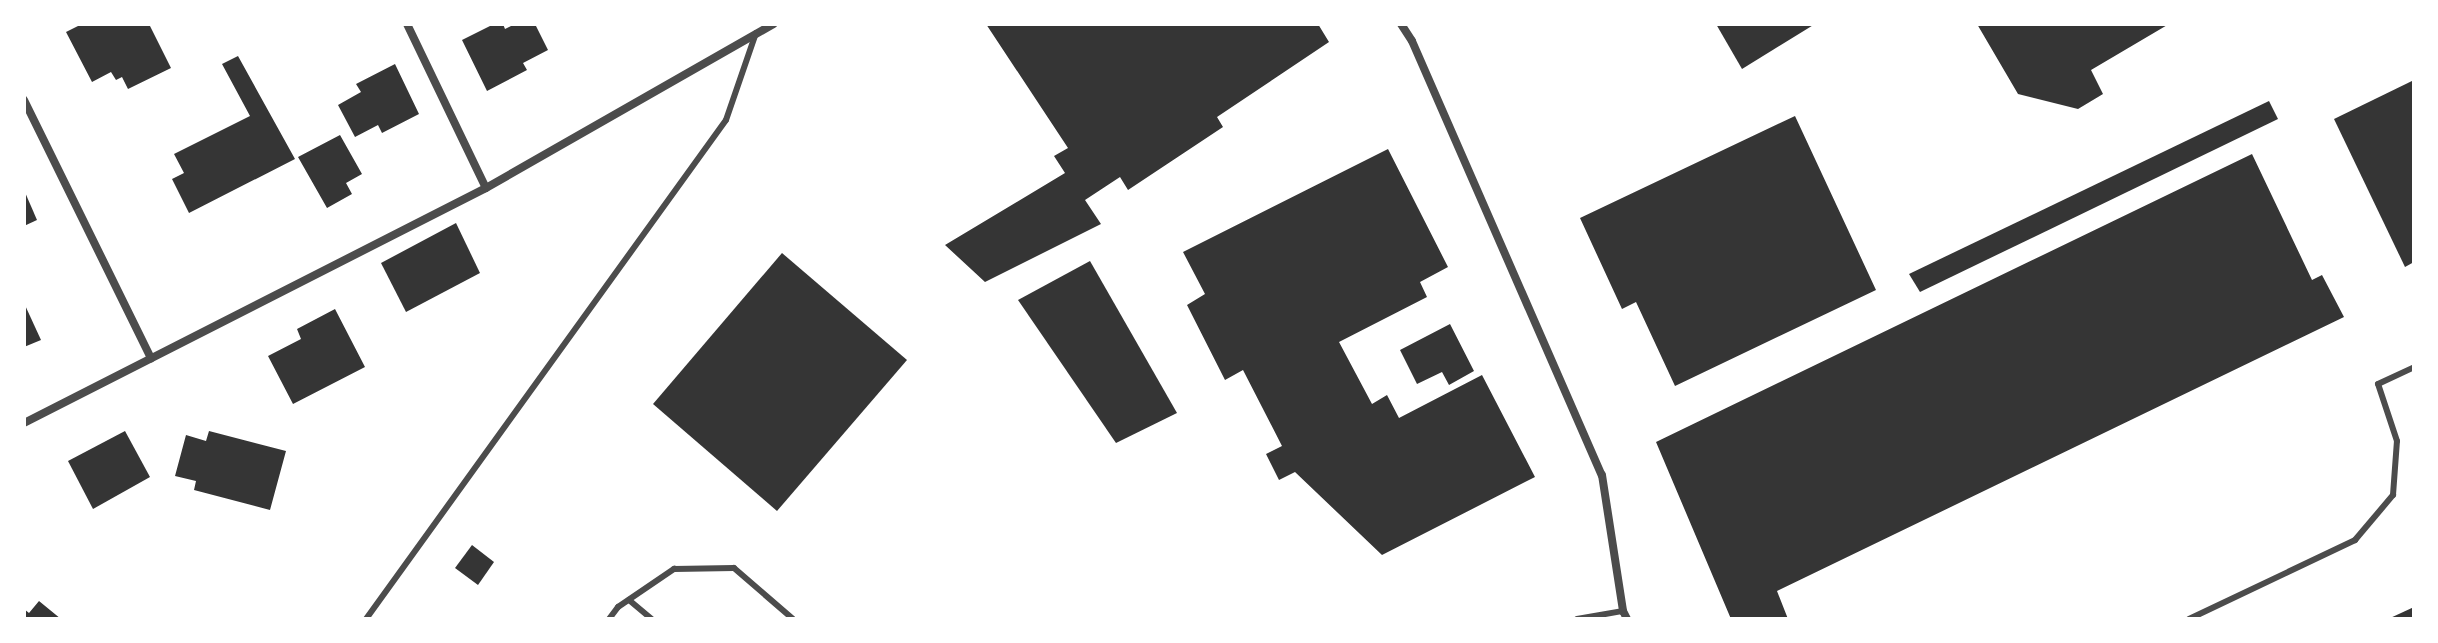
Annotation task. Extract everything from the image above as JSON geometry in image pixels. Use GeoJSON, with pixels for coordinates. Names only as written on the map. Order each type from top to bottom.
{"type":"FeatureCollection","features":[{"type":"Feature","properties":{"kind":"street"},"geometry":{"type":"LineString","coordinates":[[407,24],[486,188]]}},
{"type":"Feature","properties":{"kind":"street"},"geometry":{"type":"LineString","coordinates":[[24,423],[486,188],[773,24]]}},
{"type":"Feature","properties":{"kind":"street"},"geometry":{"type":"LineString","coordinates":[[1401,24],[1418,55],[1602,475],[1625,615]]}},
{"type":"Feature","properties":{"kind":"street"},"geometry":{"type":"LineString","coordinates":[[24,100],[151,358]]}},
{"type":"Feature","properties":{"kind":"lane"},"geometry":{"type":"LineString","coordinates":[[366,619],[726,120],[756,33]]}},
{"type":"Feature","properties":{"kind":"lane"},"geometry":{"type":"LineString","coordinates":[[2189,619],[2355,540],[2393,495],[2397,441],[2378,384],[2414,367]]}},
{"type":"Feature","properties":{"kind":"lane"},"geometry":{"type":"LineString","coordinates":[[609,619],[629,600],[674,569],[734,568],[793,619]]}},
{"type":"Feature","properties":{"kind":"lane"},"geometry":{"type":"LineString","coordinates":[[629,600],[652,619]]}},
{"type":"Feature","properties":{"kind":"lane"},"geometry":{"type":"LineString","coordinates":[[1577,619],[1625,615]]}},
{"type":"Feature","properties":{"kind":"building"},"geometry":{"type":"Polygon","coordinates":[[[82,24],[149,24],[171,68],[128,89],[122,77],[116,80],[111,72],[92,82],[66,32],[82,24]]]}},
{"type":"Feature","properties":{"kind":"building"},"geometry":{"type":"Polygon","coordinates":[[[494,24],[503,24],[505,29],[515,24],[535,24],[548,50],[523,63],[527,70],[487,91],[462,40],[494,24]]]}},
{"type":"Feature","properties":{"kind":"building"},"geometry":{"type":"Polygon","coordinates":[[[986,24],[1318,24],[1329,42],[1217,117],[1223,127],[1128,190],[1120,177],[1085,200],[1101,224],[985,282],[945,245],[1065,173],[1054,156],[1068,148],[986,24]]]}},
{"type":"Feature","properties":{"kind":"building"},"geometry":{"type":"Polygon","coordinates":[[[1716,24],[1815,24],[1742,69],[1716,24]]]}},
{"type":"Feature","properties":{"kind":"building"},"geometry":{"type":"Polygon","coordinates":[[[1977,24],[2169,24],[2091,70],[2103,94],[2078,109],[2018,94],[1977,24]]]}},
{"type":"Feature","properties":{"kind":"building"},"geometry":{"type":"Polygon","coordinates":[[[238,56],[295,159],[189,213],[172,179],[184,173],[174,154],[250,116],[222,64],[238,56]]]}},
{"type":"Feature","properties":{"kind":"building"},"geometry":{"type":"Polygon","coordinates":[[[395,64],[419,114],[382,133],[378,125],[355,137],[338,105],[361,92],[356,84],[395,64]]]}},
{"type":"Feature","properties":{"kind":"building"},"geometry":{"type":"Polygon","coordinates":[[[2414,80],[2414,262],[2405,267],[2334,119],[2414,80]]]}},
{"type":"Feature","properties":{"kind":"building"},"geometry":{"type":"Polygon","coordinates":[[[2269,101],[2278,119],[1920,292],[1909,274],[2269,101]]]}},
{"type":"Feature","properties":{"kind":"building"},"geometry":{"type":"Polygon","coordinates":[[[1795,116],[1876,290],[1675,386],[1636,302],[1622,309],[1580,218],[1795,116]]]}},
{"type":"Feature","properties":{"kind":"building"},"geometry":{"type":"Polygon","coordinates":[[[340,135],[362,174],[346,183],[352,194],[327,208],[298,157],[340,135]]]}},
{"type":"Feature","properties":{"kind":"building"},"geometry":{"type":"Polygon","coordinates":[[[1388,149],[1448,267],[1420,282],[1427,297],[1339,342],[1372,404],[1387,395],[1399,418],[1482,375],[1535,477],[1382,555],[1295,472],[1279,480],[1266,454],[1282,446],[1243,370],[1225,380],[1187,305],[1205,294],[1183,252],[1388,149]]]}},
{"type":"Feature","properties":{"kind":"building"},"geometry":{"type":"Polygon","coordinates":[[[2252,154],[2312,280],[2322,275],[2344,317],[1777,591],[1788,619],[1731,619],[1656,442],[2252,154]]]}},
{"type":"Feature","properties":{"kind":"building"},"geometry":{"type":"Polygon","coordinates":[[[24,190],[37,220],[24,226],[24,190]]]}},
{"type":"Feature","properties":{"kind":"building"},"geometry":{"type":"Polygon","coordinates":[[[456,223],[480,273],[406,312],[381,263],[456,223]]]}},
{"type":"Feature","properties":{"kind":"building"},"geometry":{"type":"Polygon","coordinates":[[[782,253],[907,360],[777,511],[653,404],[782,253]]]}},
{"type":"Feature","properties":{"kind":"building"},"geometry":{"type":"Polygon","coordinates":[[[1090,261],[1177,413],[1116,443],[1018,300],[1090,261]]]}},
{"type":"Feature","properties":{"kind":"building"},"geometry":{"type":"Polygon","coordinates":[[[24,303],[41,340],[24,347],[24,303]]]}},
{"type":"Feature","properties":{"kind":"building"},"geometry":{"type":"Polygon","coordinates":[[[335,309],[365,367],[293,404],[268,356],[301,339],[297,329],[335,309]]]}},
{"type":"Feature","properties":{"kind":"building"},"geometry":{"type":"Polygon","coordinates":[[[1450,324],[1474,371],[1449,385],[1442,372],[1417,384],[1400,350],[1450,324]]]}},
{"type":"Feature","properties":{"kind":"building"},"geometry":{"type":"Polygon","coordinates":[[[125,431],[150,477],[93,509],[68,461],[125,431]]]}},
{"type":"Feature","properties":{"kind":"building"},"geometry":{"type":"Polygon","coordinates":[[[209,431],[286,451],[270,510],[194,490],[196,481],[175,476],[186,435],[206,441],[209,431]]]}},
{"type":"Feature","properties":{"kind":"building"},"geometry":{"type":"Polygon","coordinates":[[[472,545],[494,562],[478,585],[455,568],[472,545]]]}},
{"type":"Feature","properties":{"kind":"building"},"geometry":{"type":"Polygon","coordinates":[[[39,601],[61,619],[24,619],[24,609],[29,613],[39,601]]]}},
{"type":"Feature","properties":{"kind":"building"},"geometry":{"type":"Polygon","coordinates":[[[2414,607],[2414,619],[2388,619],[2414,607]]]}}]}
